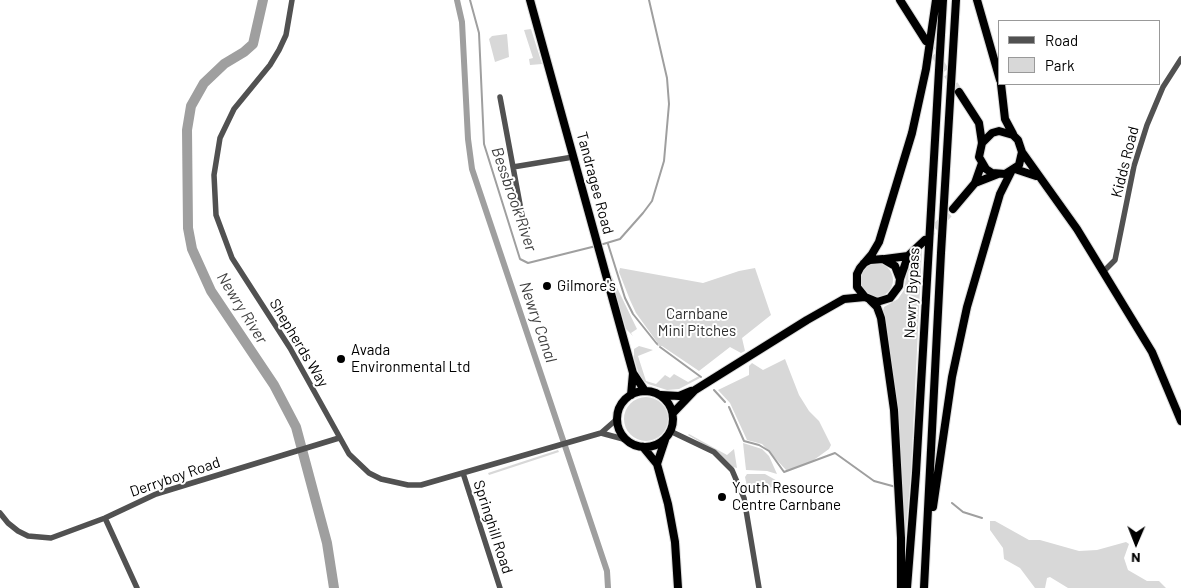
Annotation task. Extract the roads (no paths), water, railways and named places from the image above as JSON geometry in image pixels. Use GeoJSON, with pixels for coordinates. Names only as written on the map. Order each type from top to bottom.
{"type":"FeatureCollection","features":[{"type":"Feature","properties":{"kind":"highway","name":"Tandragee Road"},"geometry":{"type":"LineString","coordinates":[[530,0],[633,373],[645,391]]}},
{"type":"Feature","properties":{"kind":"highway"},"geometry":{"type":"LineString","coordinates":[[900,0],[926,41]]}},
{"type":"Feature","properties":{"kind":"highway"},"geometry":{"type":"LineString","coordinates":[[901,588],[902,538],[894,410],[881,318],[877,307],[857,287],[856,280],[857,274],[879,242],[912,133],[926,69],[936,0]]}},
{"type":"Feature","properties":{"kind":"highway","name":"Newry Bypass"},"geometry":{"type":"LineString","coordinates":[[907,588],[917,464],[943,0]]}},
{"type":"Feature","properties":{"kind":"highway","name":"Newry Bypass"},"geometry":{"type":"LineString","coordinates":[[924,588],[940,252],[956,0]]}},
{"type":"Feature","properties":{"kind":"highway"},"geometry":{"type":"LineString","coordinates":[[977,0],[998,75]]}},
{"type":"Feature","properties":{"kind":"highway"},"geometry":{"type":"LineString","coordinates":[[1000,85],[1005,119],[1013,136]]}},
{"type":"Feature","properties":{"kind":"highway"},"geometry":{"type":"LineString","coordinates":[[959,92],[979,123],[982,143],[979,157],[986,169],[998,174]]}},
{"type":"Feature","properties":{"kind":"highway"},"geometry":{"type":"LineString","coordinates":[[979,123],[1013,136],[1018,140],[1022,152],[1038,177],[1050,189],[1152,352],[1181,421]]}},
{"type":"Feature","properties":{"kind":"highway"},"geometry":{"type":"LineString","coordinates":[[982,143],[992,133],[999,131]]}},
{"type":"Feature","properties":{"kind":"highway"},"geometry":{"type":"LineString","coordinates":[[927,548],[959,342],[1000,194],[1022,152]]}},
{"type":"Feature","properties":{"kind":"highway"},"geometry":{"type":"LineString","coordinates":[[953,209],[975,183],[982,163]]}},
{"type":"Feature","properties":{"kind":"highway"},"geometry":{"type":"LineString","coordinates":[[975,183],[1013,170],[1038,177]]}},
{"type":"Feature","properties":{"kind":"highway"},"geometry":{"type":"LineString","coordinates":[[844,299],[867,298],[877,302],[890,298],[899,286],[908,256],[925,240]]}},
{"type":"Feature","properties":{"kind":"highway"},"geometry":{"type":"LineString","coordinates":[[864,263],[877,258],[908,256]]}},
{"type":"Feature","properties":{"kind":"highway"},"geometry":{"type":"LineString","coordinates":[[883,259],[895,266],[900,279]]}},
{"type":"Feature","properties":{"kind":"highway"},"geometry":{"type":"LineString","coordinates":[[678,588],[674,532],[657,464],[644,447],[627,440],[621,434],[617,419],[621,404],[631,395],[645,391],[659,395],[679,396],[695,390],[844,299],[856,280]]}},
{"type":"Feature","properties":{"kind":"highway","name":"Tandragee Road"},"geometry":{"type":"LineString","coordinates":[[631,395],[633,373]]}},
{"type":"Feature","properties":{"kind":"highway"},"geometry":{"type":"LineString","coordinates":[[657,464],[673,414],[695,390]]}},
{"type":"Feature","properties":{"kind":"highway"},"geometry":{"type":"LineString","coordinates":[[659,395],[670,406],[673,414]]}},
{"type":"Feature","properties":{"kind":"highway"},"geometry":{"type":"LineString","coordinates":[[644,447],[660,443],[668,434]]}},
{"type":"Feature","properties":{"kind":"street","name":"Shepherds Way"},"geometry":{"type":"LineString","coordinates":[[292,0],[288,27],[279,50],[270,65],[234,109],[220,138],[214,169],[216,215],[232,258],[290,348],[349,454],[364,469],[394,483],[421,485],[601,433],[617,419]]}},
{"type":"Feature","properties":{"kind":"street","name":"Kidds Road"},"geometry":{"type":"LineString","coordinates":[[1103,272],[1115,260],[1134,166],[1147,125],[1163,87],[1181,59]]}},
{"type":"Feature","properties":{"kind":"street"},"geometry":{"type":"LineString","coordinates":[[500,97],[524,226]]}},
{"type":"Feature","properties":{"kind":"street"},"geometry":{"type":"LineString","coordinates":[[513,167],[573,157]]}},
{"type":"Feature","properties":{"kind":"street","name":"Shepherds Way"},"geometry":{"type":"LineString","coordinates":[[601,433],[627,440]]}},
{"type":"Feature","properties":{"kind":"street"},"geometry":{"type":"LineString","coordinates":[[668,434],[714,452],[732,470],[744,498],[759,588]]}},
{"type":"Feature","properties":{"kind":"street","name":"Derryboy Road"},"geometry":{"type":"LineString","coordinates":[[0,512],[8,523],[18,531],[39,538],[51,538],[64,535],[105,518],[156,494],[339,438]]}},
{"type":"Feature","properties":{"kind":"street","name":"Springhill Road"},"geometry":{"type":"LineString","coordinates":[[463,473],[500,588]]}},
{"type":"Feature","properties":{"kind":"street"},"geometry":{"type":"LineString","coordinates":[[105,518],[137,588]]}},
{"type":"Feature","properties":{"kind":"waterway","name":"Newry River"},"geometry":{"type":"LineString","coordinates":[[263,0],[253,44],[224,64],[204,83],[191,106],[187,130],[188,228],[192,249],[211,291],[274,385],[296,427],[327,543],[334,588]]}},
{"type":"Feature","properties":{"kind":"waterway","name":"Newry Canal"},"geometry":{"type":"LineString","coordinates":[[457,0],[462,22],[468,139],[472,169],[607,571],[608,588]]}},
{"type":"Feature","properties":{"kind":"waterway","name":"Bessbrook River"},"geometry":{"type":"LineString","coordinates":[[470,0],[479,33],[484,144],[520,259],[528,263],[596,246]]}},
{"type":"Feature","properties":{"kind":"waterway","name":"Bessbrook River"},"geometry":{"type":"LineString","coordinates":[[600,245],[620,239],[643,213],[652,201],[664,161],[669,104],[667,78],[649,0]]}},
{"type":"Feature","properties":{"kind":"waterway"},"geometry":{"type":"LineString","coordinates":[[608,244],[625,298],[633,314],[657,344]]}},
{"type":"Feature","properties":{"kind":"waterway"},"geometry":{"type":"LineString","coordinates":[[660,347],[701,377]]}},
{"type":"Feature","properties":{"kind":"waterway"},"geometry":{"type":"LineString","coordinates":[[714,390],[725,402]]}},
{"type":"Feature","properties":{"kind":"waterway"},"geometry":{"type":"LineString","coordinates":[[729,407],[744,441],[759,445],[769,451],[784,472],[835,453],[874,481],[896,487]]}},
{"type":"Feature","properties":{"kind":"waterway"},"geometry":{"type":"LineString","coordinates":[[952,503],[963,512],[982,518]]}},
{"type":"Feature","properties":{"kind":"tunnel"},"geometry":{"type":"LineString","coordinates":[[928,44],[959,92]]}},
{"type":"Feature","properties":{"kind":"tunnel"},"geometry":{"type":"LineString","coordinates":[[927,237],[953,209]]}},
{"type":"Feature","properties":{"kind":"place","name":"Gilmore's"},"geometry":{"type":"Point","coordinates":[547,286]}},
{"type":"Feature","properties":{"kind":"place","name":"Avada Environmental Ltd"},"geometry":{"type":"Point","coordinates":[341,359]}},
{"type":"Feature","properties":{"kind":"place","name":"Youth Resource Centre Carnbane"},"geometry":{"type":"Point","coordinates":[722,497]}},
{"type":"Feature","properties":{"kind":"park label","name":"Carnbane Mini Pitches"},"geometry":{"type":"Point","coordinates":[697,322]}}]}
